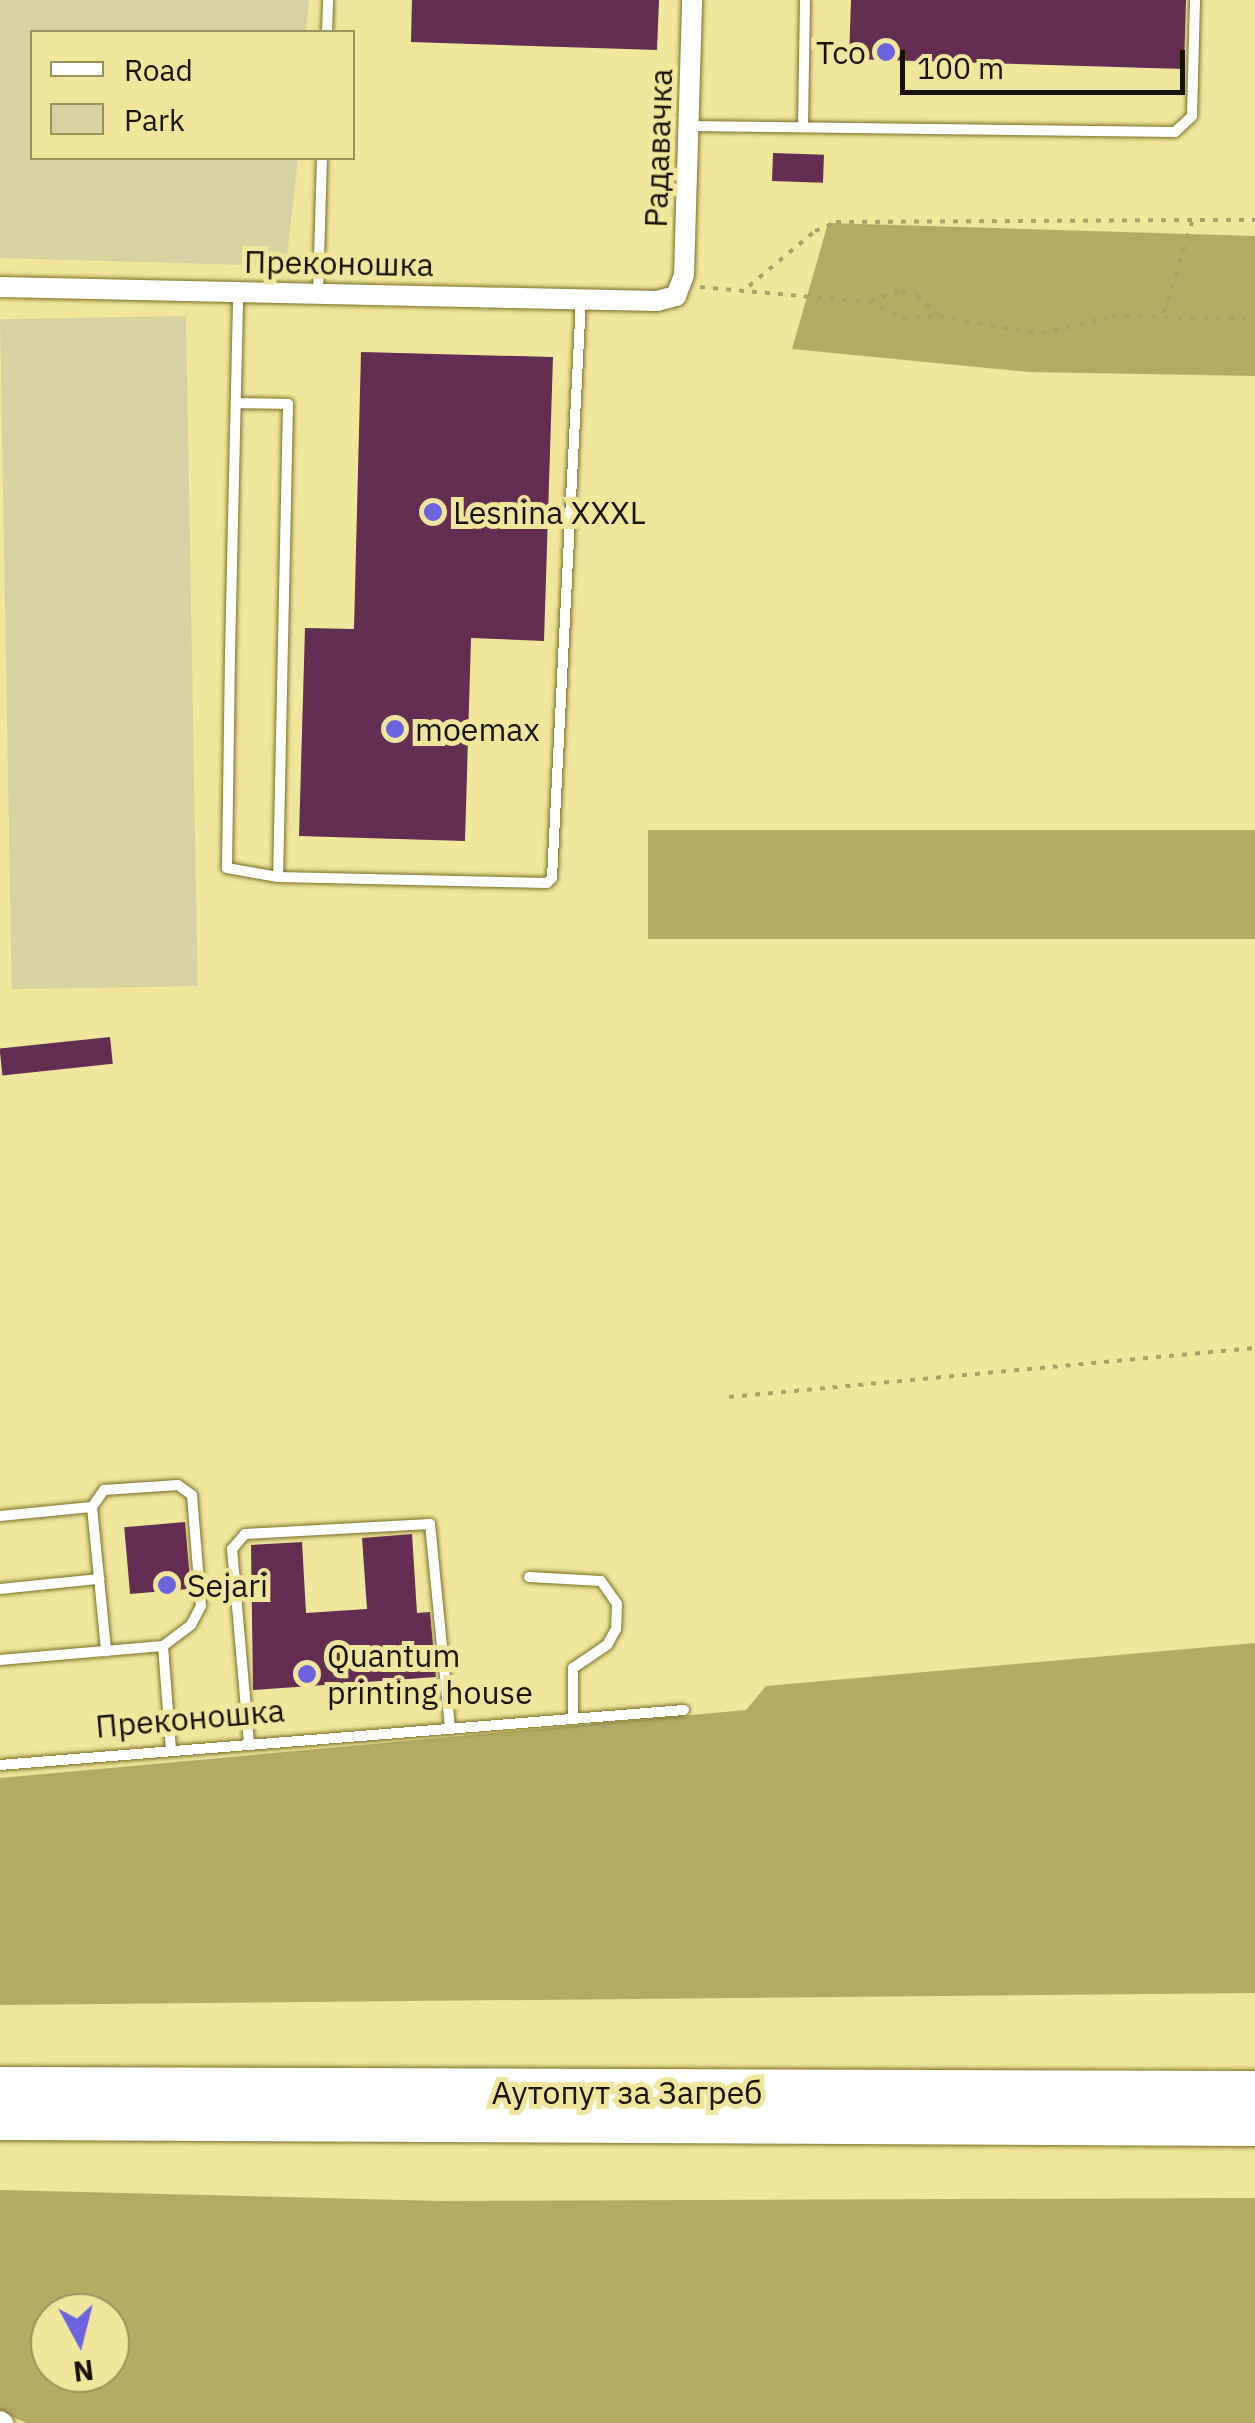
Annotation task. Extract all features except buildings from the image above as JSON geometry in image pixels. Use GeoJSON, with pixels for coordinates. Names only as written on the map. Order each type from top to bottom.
{"type":"FeatureCollection","features":[{"type":"Feature","properties":{"kind":"highway","name":"Аутопут за Загреб"},"geometry":{"type":"LineString","coordinates":[[0,2086],[1255,2090]]}},
{"type":"Feature","properties":{"kind":"highway","name":"Аутопут за Загреб"},"geometry":{"type":"LineString","coordinates":[[0,2121],[1255,2127]]}},
{"type":"Feature","properties":{"kind":"street","name":"Радавачка"},"geometry":{"type":"LineString","coordinates":[[678,291],[692,0]]}},
{"type":"Feature","properties":{"kind":"street","name":"Преконошка"},"geometry":{"type":"LineString","coordinates":[[0,286],[581,299],[678,291]]}},
{"type":"Feature","properties":{"kind":"lane"},"geometry":{"type":"LineString","coordinates":[[327,30],[328,0]]}},
{"type":"Feature","properties":{"kind":"lane"},"geometry":{"type":"LineString","coordinates":[[803,127],[806,0]]}},
{"type":"Feature","properties":{"kind":"lane"},"geometry":{"type":"LineString","coordinates":[[688,126],[1174,132],[1192,116],[1194,0]]}},
{"type":"Feature","properties":{"kind":"lane"},"geometry":{"type":"LineString","coordinates":[[318,292],[322,160]]}},
{"type":"Feature","properties":{"kind":"lane"},"geometry":{"type":"LineString","coordinates":[[238,291],[227,868],[278,877],[546,883],[552,878],[581,299]]}},
{"type":"Feature","properties":{"kind":"lane"},"geometry":{"type":"LineString","coordinates":[[236,403],[288,404],[278,877]]}},
{"type":"Feature","properties":{"kind":"lane"},"geometry":{"type":"LineString","coordinates":[[0,1660],[106,1651],[163,1646],[191,1625],[202,1606],[192,1495],[162,1484],[104,1490],[92,1507],[106,1651]]}},
{"type":"Feature","properties":{"kind":"lane"},"geometry":{"type":"LineString","coordinates":[[0,1516],[92,1507]]}},
{"type":"Feature","properties":{"kind":"lane"},"geometry":{"type":"LineString","coordinates":[[250,1743],[232,1550],[245,1534],[430,1524],[450,1728]]}},
{"type":"Feature","properties":{"kind":"lane"},"geometry":{"type":"LineString","coordinates":[[529,1577],[601,1581],[616,1604],[616,1629],[607,1644],[573,1668],[573,1718]]}},
{"type":"Feature","properties":{"kind":"lane"},"geometry":{"type":"LineString","coordinates":[[0,1589],[99,1579]]}},
{"type":"Feature","properties":{"kind":"lane"},"geometry":{"type":"LineString","coordinates":[[163,1646],[172,1750]]}},
{"type":"Feature","properties":{"kind":"lane","name":"Преконошка"},"geometry":{"type":"LineString","coordinates":[[0,1765],[684,1710]]}},
{"type":"Feature","properties":{"kind":"path"},"geometry":{"type":"LineString","coordinates":[[749,286],[814,230],[836,222],[1255,220]]}},
{"type":"Feature","properties":{"kind":"path"},"geometry":{"type":"LineString","coordinates":[[1164,313],[1192,222]]}},
{"type":"Feature","properties":{"kind":"path"},"geometry":{"type":"LineString","coordinates":[[678,291],[749,286],[868,302],[902,318],[939,316],[1042,334],[1112,316],[1164,313],[1255,319]]}},
{"type":"Feature","properties":{"kind":"path"},"geometry":{"type":"LineString","coordinates":[[868,302],[900,292],[917,294],[939,316]]}},
{"type":"Feature","properties":{"kind":"path"},"geometry":{"type":"LineString","coordinates":[[729,1397],[1255,1348]]}},
{"type":"Feature","properties":{"kind":"green space"},"geometry":{"type":"Polygon","coordinates":[[[0,0],[309,0],[306,30],[30,30],[30,160],[298,160],[286,266],[0,258],[0,0]]]}},
{"type":"Feature","properties":{"kind":"green space"},"geometry":{"type":"Polygon","coordinates":[[[186,316],[198,986],[12,989],[0,319],[186,316]]]}},
{"type":"Feature","properties":{"kind":"shaded area"},"geometry":{"type":"Polygon","coordinates":[[[828,223],[1255,236],[1255,376],[1029,372],[792,349],[828,223]]]}},
{"type":"Feature","properties":{"kind":"shaded area"},"geometry":{"type":"Polygon","coordinates":[[[648,830],[1255,830],[1255,939],[648,939],[648,830]]]}},
{"type":"Feature","properties":{"kind":"shaded area"},"geometry":{"type":"Polygon","coordinates":[[[1255,1643],[1255,1993],[0,2005],[0,1778],[746,1710],[766,1686],[1255,1643]]]}},
{"type":"Feature","properties":{"kind":"shaded area"},"geometry":{"type":"Polygon","coordinates":[[[0,2190],[442,2201],[1255,2198],[1255,2423],[27,2423],[0,2412],[0,2190]]]}},
{"type":"Feature","properties":{"kind":"place","name":"Tco"},"geometry":{"type":"Point","coordinates":[886,52]}},
{"type":"Feature","properties":{"kind":"place","name":"Lesnina XXXL"},"geometry":{"type":"Point","coordinates":[433,512]}},
{"type":"Feature","properties":{"kind":"place","name":"moemax"},"geometry":{"type":"Point","coordinates":[395,729]}},
{"type":"Feature","properties":{"kind":"place","name":"Sejari"},"geometry":{"type":"Point","coordinates":[167,1585]}},
{"type":"Feature","properties":{"kind":"place","name":"Quantum printing house"},"geometry":{"type":"Point","coordinates":[307,1674]}}]}
